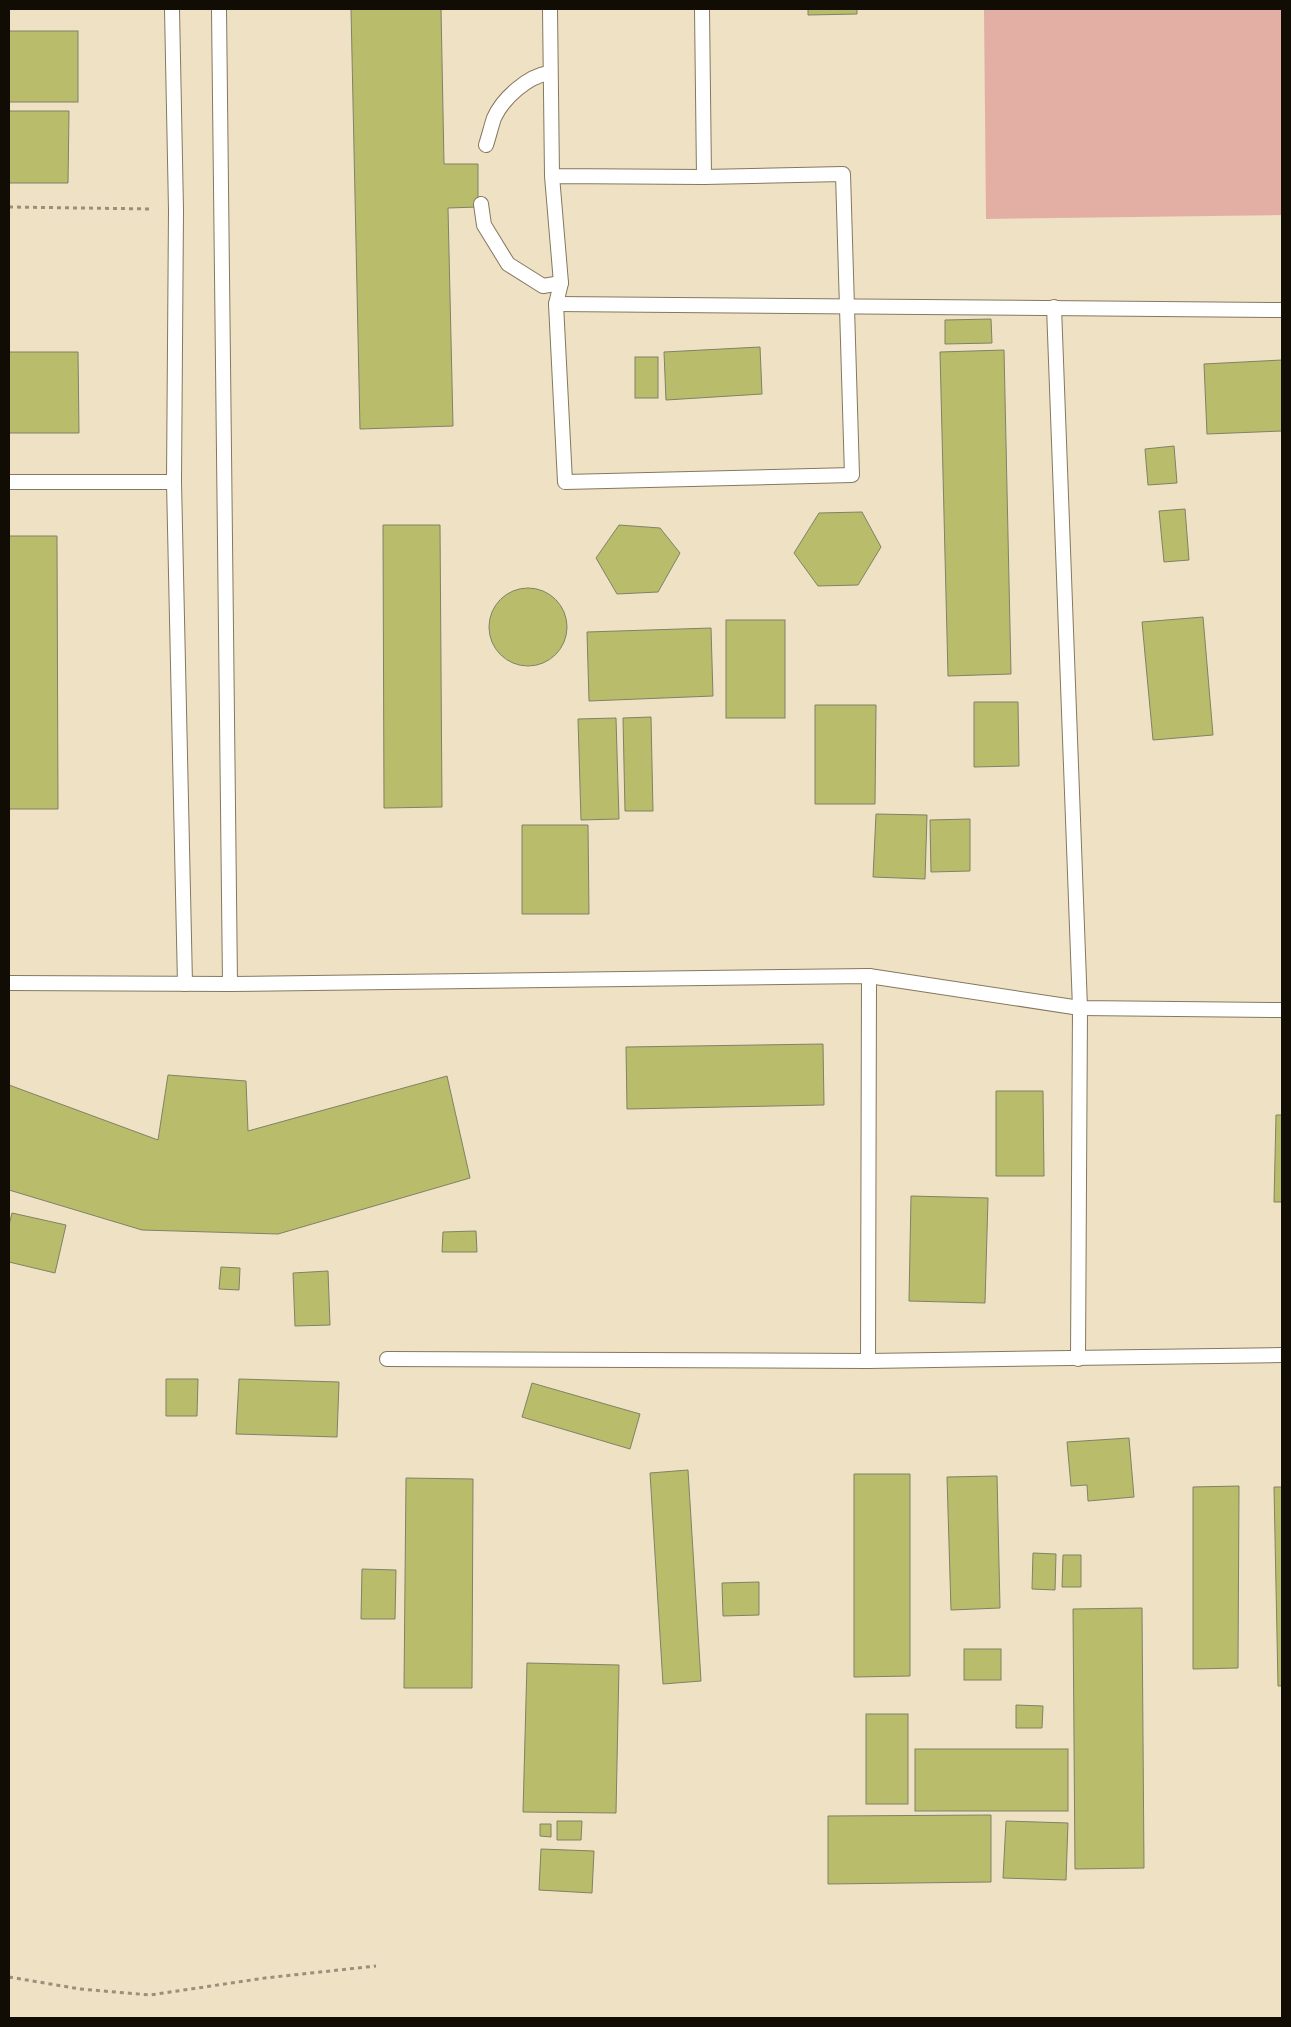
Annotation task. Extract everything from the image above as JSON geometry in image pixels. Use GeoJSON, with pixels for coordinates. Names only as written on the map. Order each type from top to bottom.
{"type":"FeatureCollection","features":[{"type":"Feature","properties":{"kind":"lane"},"geometry":{"type":"LineString","coordinates":[[172,9],[176,210],[174,482],[184,984]]}},
{"type":"Feature","properties":{"kind":"lane"},"geometry":{"type":"LineString","coordinates":[[219,9],[230,984]]}},
{"type":"Feature","properties":{"kind":"lane"},"geometry":{"type":"LineString","coordinates":[[550,9],[549,73],[552,176],[561,283],[556,304],[566,482],[852,475],[843,174],[704,177],[552,176]]}},
{"type":"Feature","properties":{"kind":"lane"},"geometry":{"type":"LineString","coordinates":[[702,9],[704,177]]}},
{"type":"Feature","properties":{"kind":"lane"},"geometry":{"type":"LineString","coordinates":[[486,144],[495,117],[517,88],[539,74],[549,73]]}},
{"type":"Feature","properties":{"kind":"lane"},"geometry":{"type":"LineString","coordinates":[[481,204],[484,225],[508,264],[543,286],[561,283]]}},
{"type":"Feature","properties":{"kind":"lane"},"geometry":{"type":"LineString","coordinates":[[556,304],[1282,310]]}},
{"type":"Feature","properties":{"kind":"lane"},"geometry":{"type":"LineString","coordinates":[[1054,307],[1080,1008],[1078,1359]]}},
{"type":"Feature","properties":{"kind":"lane"},"geometry":{"type":"LineString","coordinates":[[9,482],[174,482]]}},
{"type":"Feature","properties":{"kind":"lane"},"geometry":{"type":"LineString","coordinates":[[868,1361],[869,976]]}},
{"type":"Feature","properties":{"kind":"lane"},"geometry":{"type":"LineString","coordinates":[[9,983],[230,984],[869,976],[1080,1008],[1282,1010]]}},
{"type":"Feature","properties":{"kind":"lane"},"geometry":{"type":"LineString","coordinates":[[387,1360],[868,1361],[1282,1355]]}},
{"type":"Feature","properties":{"kind":"path"},"geometry":{"type":"LineString","coordinates":[[9,207],[176,210]]}},
{"type":"Feature","properties":{"kind":"path"},"geometry":{"type":"LineString","coordinates":[[9,1977],[80,1989],[150,1995],[265,1978],[376,1966]]}},
{"type":"Feature","properties":{"kind":"shaded area"},"geometry":{"type":"Polygon","coordinates":[[[984,9],[1282,9],[1282,215],[986,219],[984,9]]]}},
{"type":"Feature","properties":{"kind":"building"},"geometry":{"type":"Polygon","coordinates":[[[351,9],[441,9],[444,164],[478,164],[478,207],[448,208],[453,426],[360,429],[351,9]]]}},
{"type":"Feature","properties":{"kind":"building"},"geometry":{"type":"Polygon","coordinates":[[[808,9],[857,9],[857,14],[808,15],[808,9]]]}},
{"type":"Feature","properties":{"kind":"building"},"geometry":{"type":"Polygon","coordinates":[[[9,31],[78,31],[78,102],[9,102],[9,31]]]}},
{"type":"Feature","properties":{"kind":"building"},"geometry":{"type":"Polygon","coordinates":[[[9,111],[69,111],[68,183],[9,183],[9,111]]]}},
{"type":"Feature","properties":{"kind":"building"},"geometry":{"type":"Polygon","coordinates":[[[991,319],[992,343],[945,344],[945,320],[991,319]]]}},
{"type":"Feature","properties":{"kind":"building"},"geometry":{"type":"Polygon","coordinates":[[[760,347],[762,394],[666,400],[664,352],[760,347]]]}},
{"type":"Feature","properties":{"kind":"building"},"geometry":{"type":"Polygon","coordinates":[[[1004,350],[1011,674],[948,676],[940,352],[1004,350]]]}},
{"type":"Feature","properties":{"kind":"building"},"geometry":{"type":"Polygon","coordinates":[[[9,352],[78,352],[79,433],[9,433],[9,352]]]}},
{"type":"Feature","properties":{"kind":"building"},"geometry":{"type":"Polygon","coordinates":[[[635,357],[658,357],[658,398],[635,398],[635,357]]]}},
{"type":"Feature","properties":{"kind":"building"},"geometry":{"type":"Polygon","coordinates":[[[1282,360],[1282,431],[1207,434],[1204,364],[1282,360]]]}},
{"type":"Feature","properties":{"kind":"building"},"geometry":{"type":"Polygon","coordinates":[[[1174,446],[1177,483],[1148,485],[1145,449],[1174,446]]]}},
{"type":"Feature","properties":{"kind":"building"},"geometry":{"type":"Polygon","coordinates":[[[1185,509],[1189,560],[1164,562],[1159,511],[1185,509]]]}},
{"type":"Feature","properties":{"kind":"building"},"geometry":{"type":"Polygon","coordinates":[[[862,512],[881,547],[858,585],[818,586],[794,553],[819,513],[862,512]]]}},
{"type":"Feature","properties":{"kind":"building"},"geometry":{"type":"Polygon","coordinates":[[[383,525],[440,525],[442,807],[384,808],[383,525]]]}},
{"type":"Feature","properties":{"kind":"building"},"geometry":{"type":"Polygon","coordinates":[[[619,525],[660,528],[680,553],[658,592],[617,594],[596,558],[619,525]]]}},
{"type":"Feature","properties":{"kind":"building"},"geometry":{"type":"Polygon","coordinates":[[[9,536],[57,536],[58,809],[9,809],[9,536]]]}},
{"type":"Feature","properties":{"kind":"building"},"geometry":{"type":"Polygon","coordinates":[[[528,588],[543,591],[555,600],[564,612],[567,627],[564,642],[555,654],[543,663],[528,666],[513,663],[501,654],[492,642],[489,627],[492,612],[501,600],[513,591],[528,588]]]}},
{"type":"Feature","properties":{"kind":"building"},"geometry":{"type":"Polygon","coordinates":[[[1203,617],[1213,735],[1153,740],[1142,622],[1203,617]]]}},
{"type":"Feature","properties":{"kind":"building"},"geometry":{"type":"Polygon","coordinates":[[[726,620],[785,620],[785,718],[726,718],[726,620]]]}},
{"type":"Feature","properties":{"kind":"building"},"geometry":{"type":"Polygon","coordinates":[[[711,628],[713,696],[589,701],[587,632],[711,628]]]}},
{"type":"Feature","properties":{"kind":"building"},"geometry":{"type":"Polygon","coordinates":[[[974,702],[1018,702],[1019,766],[974,767],[974,702]]]}},
{"type":"Feature","properties":{"kind":"building"},"geometry":{"type":"Polygon","coordinates":[[[815,705],[876,705],[875,804],[815,804],[815,705]]]}},
{"type":"Feature","properties":{"kind":"building"},"geometry":{"type":"Polygon","coordinates":[[[651,717],[653,811],[625,811],[623,718],[651,717]]]}},
{"type":"Feature","properties":{"kind":"building"},"geometry":{"type":"Polygon","coordinates":[[[616,718],[619,819],[581,820],[578,719],[616,718]]]}},
{"type":"Feature","properties":{"kind":"building"},"geometry":{"type":"Polygon","coordinates":[[[876,814],[927,815],[925,879],[873,877],[876,814]]]}},
{"type":"Feature","properties":{"kind":"building"},"geometry":{"type":"Polygon","coordinates":[[[970,819],[970,871],[931,872],[930,820],[970,819]]]}},
{"type":"Feature","properties":{"kind":"building"},"geometry":{"type":"Polygon","coordinates":[[[522,825],[588,825],[589,914],[522,914],[522,825]]]}},
{"type":"Feature","properties":{"kind":"building"},"geometry":{"type":"Polygon","coordinates":[[[823,1044],[824,1105],[627,1109],[626,1047],[823,1044]]]}},
{"type":"Feature","properties":{"kind":"building"},"geometry":{"type":"Polygon","coordinates":[[[168,1075],[246,1081],[248,1131],[447,1076],[470,1178],[278,1234],[142,1230],[9,1190],[9,1085],[158,1140],[168,1075]]]}},
{"type":"Feature","properties":{"kind":"building"},"geometry":{"type":"Polygon","coordinates":[[[996,1091],[1043,1091],[1044,1176],[996,1176],[996,1091]]]}},
{"type":"Feature","properties":{"kind":"building"},"geometry":{"type":"Polygon","coordinates":[[[1276,1115],[1282,1115],[1282,1202],[1274,1202],[1276,1115]]]}},
{"type":"Feature","properties":{"kind":"building"},"geometry":{"type":"Polygon","coordinates":[[[911,1196],[988,1198],[985,1303],[909,1301],[911,1196]]]}},
{"type":"Feature","properties":{"kind":"building"},"geometry":{"type":"Polygon","coordinates":[[[12,1213],[66,1225],[55,1273],[9,1262],[9,1225],[12,1213]]]}},
{"type":"Feature","properties":{"kind":"building"},"geometry":{"type":"Polygon","coordinates":[[[476,1231],[477,1252],[442,1252],[443,1232],[476,1231]]]}},
{"type":"Feature","properties":{"kind":"building"},"geometry":{"type":"Polygon","coordinates":[[[221,1267],[240,1268],[239,1290],[219,1289],[221,1267]]]}},
{"type":"Feature","properties":{"kind":"building"},"geometry":{"type":"Polygon","coordinates":[[[328,1271],[330,1325],[295,1326],[293,1273],[328,1271]]]}},
{"type":"Feature","properties":{"kind":"building"},"geometry":{"type":"Polygon","coordinates":[[[166,1379],[198,1379],[197,1416],[166,1416],[166,1379]]]}},
{"type":"Feature","properties":{"kind":"building"},"geometry":{"type":"Polygon","coordinates":[[[239,1379],[339,1382],[337,1437],[236,1434],[239,1379]]]}},
{"type":"Feature","properties":{"kind":"building"},"geometry":{"type":"Polygon","coordinates":[[[532,1383],[640,1414],[630,1449],[522,1417],[532,1383]]]}},
{"type":"Feature","properties":{"kind":"building"},"geometry":{"type":"Polygon","coordinates":[[[1129,1438],[1134,1497],[1088,1501],[1087,1485],[1071,1486],[1067,1442],[1129,1438]]]}},
{"type":"Feature","properties":{"kind":"building"},"geometry":{"type":"Polygon","coordinates":[[[688,1470],[701,1681],[663,1684],[650,1473],[688,1470]]]}},
{"type":"Feature","properties":{"kind":"building"},"geometry":{"type":"Polygon","coordinates":[[[854,1474],[910,1474],[910,1676],[854,1677],[854,1474]]]}},
{"type":"Feature","properties":{"kind":"building"},"geometry":{"type":"Polygon","coordinates":[[[997,1476],[1000,1608],[951,1610],[947,1477],[997,1476]]]}},
{"type":"Feature","properties":{"kind":"building"},"geometry":{"type":"Polygon","coordinates":[[[406,1478],[473,1479],[472,1688],[404,1688],[406,1478]]]}},
{"type":"Feature","properties":{"kind":"building"},"geometry":{"type":"Polygon","coordinates":[[[1239,1486],[1238,1668],[1193,1669],[1193,1487],[1239,1486]]]}},
{"type":"Feature","properties":{"kind":"building"},"geometry":{"type":"Polygon","coordinates":[[[1274,1487],[1282,1487],[1282,1686],[1278,1686],[1274,1487]]]}},
{"type":"Feature","properties":{"kind":"building"},"geometry":{"type":"Polygon","coordinates":[[[1033,1553],[1056,1554],[1055,1590],[1032,1589],[1033,1553]]]}},
{"type":"Feature","properties":{"kind":"building"},"geometry":{"type":"Polygon","coordinates":[[[1063,1555],[1081,1555],[1081,1587],[1062,1587],[1063,1555]]]}},
{"type":"Feature","properties":{"kind":"building"},"geometry":{"type":"Polygon","coordinates":[[[362,1569],[396,1570],[395,1619],[361,1619],[362,1569]]]}},
{"type":"Feature","properties":{"kind":"building"},"geometry":{"type":"Polygon","coordinates":[[[759,1582],[759,1615],[723,1616],[722,1583],[759,1582]]]}},
{"type":"Feature","properties":{"kind":"building"},"geometry":{"type":"Polygon","coordinates":[[[1142,1608],[1144,1868],[1075,1869],[1073,1609],[1142,1608]]]}},
{"type":"Feature","properties":{"kind":"building"},"geometry":{"type":"Polygon","coordinates":[[[964,1649],[1001,1649],[1001,1680],[964,1680],[964,1649]]]}},
{"type":"Feature","properties":{"kind":"building"},"geometry":{"type":"Polygon","coordinates":[[[527,1663],[619,1665],[616,1813],[523,1812],[527,1663]]]}},
{"type":"Feature","properties":{"kind":"building"},"geometry":{"type":"Polygon","coordinates":[[[1016,1705],[1043,1706],[1042,1728],[1016,1728],[1016,1705]]]}},
{"type":"Feature","properties":{"kind":"building"},"geometry":{"type":"Polygon","coordinates":[[[866,1714],[908,1714],[908,1804],[866,1804],[866,1714]]]}},
{"type":"Feature","properties":{"kind":"building"},"geometry":{"type":"Polygon","coordinates":[[[915,1749],[1068,1749],[1068,1811],[915,1811],[915,1749]]]}},
{"type":"Feature","properties":{"kind":"building"},"geometry":{"type":"Polygon","coordinates":[[[991,1815],[991,1882],[828,1884],[828,1816],[991,1815]]]}},
{"type":"Feature","properties":{"kind":"building"},"geometry":{"type":"Polygon","coordinates":[[[557,1821],[582,1821],[581,1840],[557,1840],[557,1821]]]}},
{"type":"Feature","properties":{"kind":"building"},"geometry":{"type":"Polygon","coordinates":[[[1006,1821],[1068,1823],[1066,1880],[1003,1878],[1006,1821]]]}},
{"type":"Feature","properties":{"kind":"building"},"geometry":{"type":"Polygon","coordinates":[[[540,1824],[551,1824],[551,1837],[540,1836],[540,1824]]]}},
{"type":"Feature","properties":{"kind":"building"},"geometry":{"type":"Polygon","coordinates":[[[541,1849],[594,1851],[592,1893],[539,1890],[541,1849]]]}}]}
